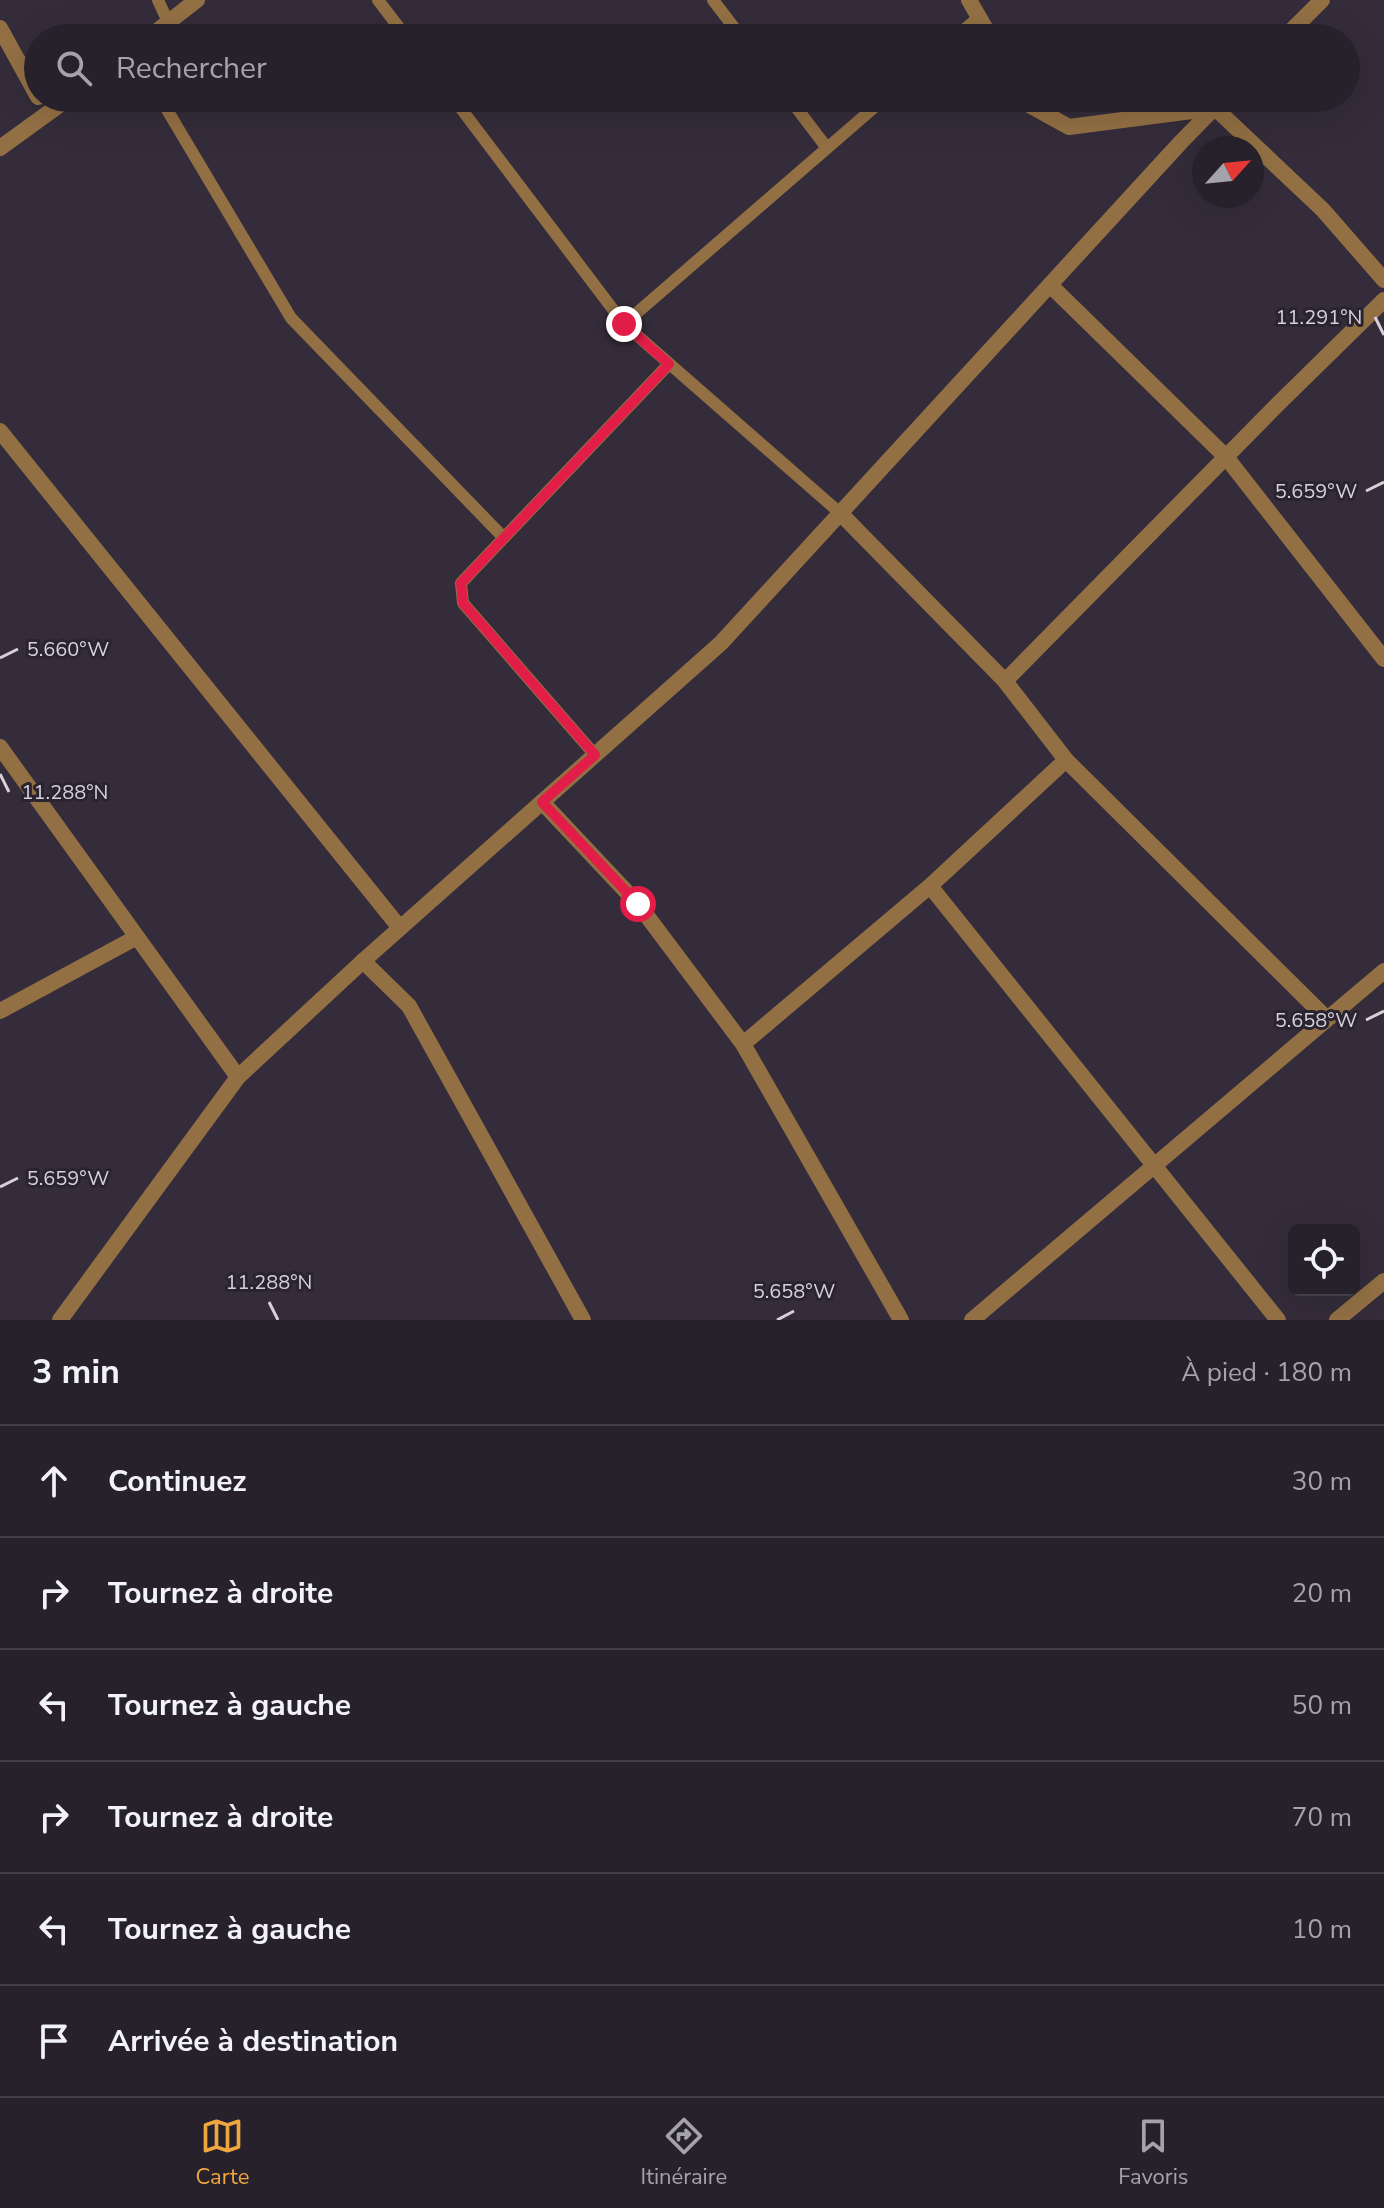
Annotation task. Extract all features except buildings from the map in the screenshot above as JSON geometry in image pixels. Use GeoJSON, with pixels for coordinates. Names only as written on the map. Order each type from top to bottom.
{"type":"FeatureCollection","features":[{"type":"Feature","properties":{"kind":"street"},"geometry":{"type":"LineString","coordinates":[[166,24],[197,0]]}},
{"type":"Feature","properties":{"kind":"street"},"geometry":{"type":"LineString","coordinates":[[969,0],[983,24]]}},
{"type":"Feature","properties":{"kind":"street"},"geometry":{"type":"LineString","coordinates":[[1298,24],[1322,0]]}},
{"type":"Feature","properties":{"kind":"street"},"geometry":{"type":"LineString","coordinates":[[0,28],[24,72]]}},
{"type":"Feature","properties":{"kind":"street"},"geometry":{"type":"LineString","coordinates":[[0,148],[51,112]]}},
{"type":"Feature","properties":{"kind":"street"},"geometry":{"type":"LineString","coordinates":[[1042,112],[1069,127],[1163,112]]}},
{"type":"Feature","properties":{"kind":"street"},"geometry":{"type":"LineString","coordinates":[[60,1320],[238,1077],[363,961],[721,643],[1212,112]]}},
{"type":"Feature","properties":{"kind":"street"},"geometry":{"type":"LineString","coordinates":[[1229,112],[1323,210],[1384,280]]}},
{"type":"Feature","properties":{"kind":"street"},"geometry":{"type":"LineString","coordinates":[[1050,285],[1226,457],[1384,659]]}},
{"type":"Feature","properties":{"kind":"street"},"geometry":{"type":"LineString","coordinates":[[1005,681],[1384,300]]}},
{"type":"Feature","properties":{"kind":"street"},"geometry":{"type":"LineString","coordinates":[[0,431],[400,928]]}},
{"type":"Feature","properties":{"kind":"street"},"geometry":{"type":"LineString","coordinates":[[840,513],[1005,681],[1066,760],[1326,1018]]}},
{"type":"Feature","properties":{"kind":"street"},"geometry":{"type":"LineString","coordinates":[[0,747],[238,1077]]}},
{"type":"Feature","properties":{"kind":"street"},"geometry":{"type":"LineString","coordinates":[[743,1044],[930,886],[1066,760]]}},
{"type":"Feature","properties":{"kind":"street"},"geometry":{"type":"LineString","coordinates":[[542,802],[638,904],[743,1044],[901,1320]]}},
{"type":"Feature","properties":{"kind":"street"},"geometry":{"type":"LineString","coordinates":[[930,886],[1278,1320]]}},
{"type":"Feature","properties":{"kind":"street"},"geometry":{"type":"LineString","coordinates":[[0,1011],[137,937]]}},
{"type":"Feature","properties":{"kind":"street"},"geometry":{"type":"LineString","coordinates":[[363,961],[409,1006],[583,1320]]}},
{"type":"Feature","properties":{"kind":"street"},"geometry":{"type":"LineString","coordinates":[[972,1320],[1384,971]]}},
{"type":"Feature","properties":{"kind":"street"},"geometry":{"type":"LineString","coordinates":[[1337,1320],[1384,1281]]}},
{"type":"Feature","properties":{"kind":"lane"},"geometry":{"type":"LineString","coordinates":[[158,0],[168,22]]}},
{"type":"Feature","properties":{"kind":"lane"},"geometry":{"type":"LineString","coordinates":[[378,0],[396,24]]}},
{"type":"Feature","properties":{"kind":"lane"},"geometry":{"type":"LineString","coordinates":[[713,0],[731,24]]}},
{"type":"Feature","properties":{"kind":"lane"},"geometry":{"type":"LineString","coordinates":[[971,24],[979,17]]}},
{"type":"Feature","properties":{"kind":"lane"},"geometry":{"type":"LineString","coordinates":[[168,112],[291,318],[504,538]]}},
{"type":"Feature","properties":{"kind":"lane"},"geometry":{"type":"LineString","coordinates":[[464,112],[624,324],[840,513]]}},
{"type":"Feature","properties":{"kind":"lane"},"geometry":{"type":"LineString","coordinates":[[800,112],[827,148]]}},
{"type":"Feature","properties":{"kind":"lane"},"geometry":{"type":"LineString","coordinates":[[624,324],[869,112]]}},
{"type":"Feature","properties":{"kind":"lane"},"geometry":{"type":"LineString","coordinates":[[595,755],[463,603],[461,583],[669,364]]}},
{"type":"Feature","properties":{"kind":"route"},"geometry":{"type":"LineString","coordinates":[[624,324],[669,364],[461,583],[463,603],[595,755],[542,802],[638,904]]}}]}
